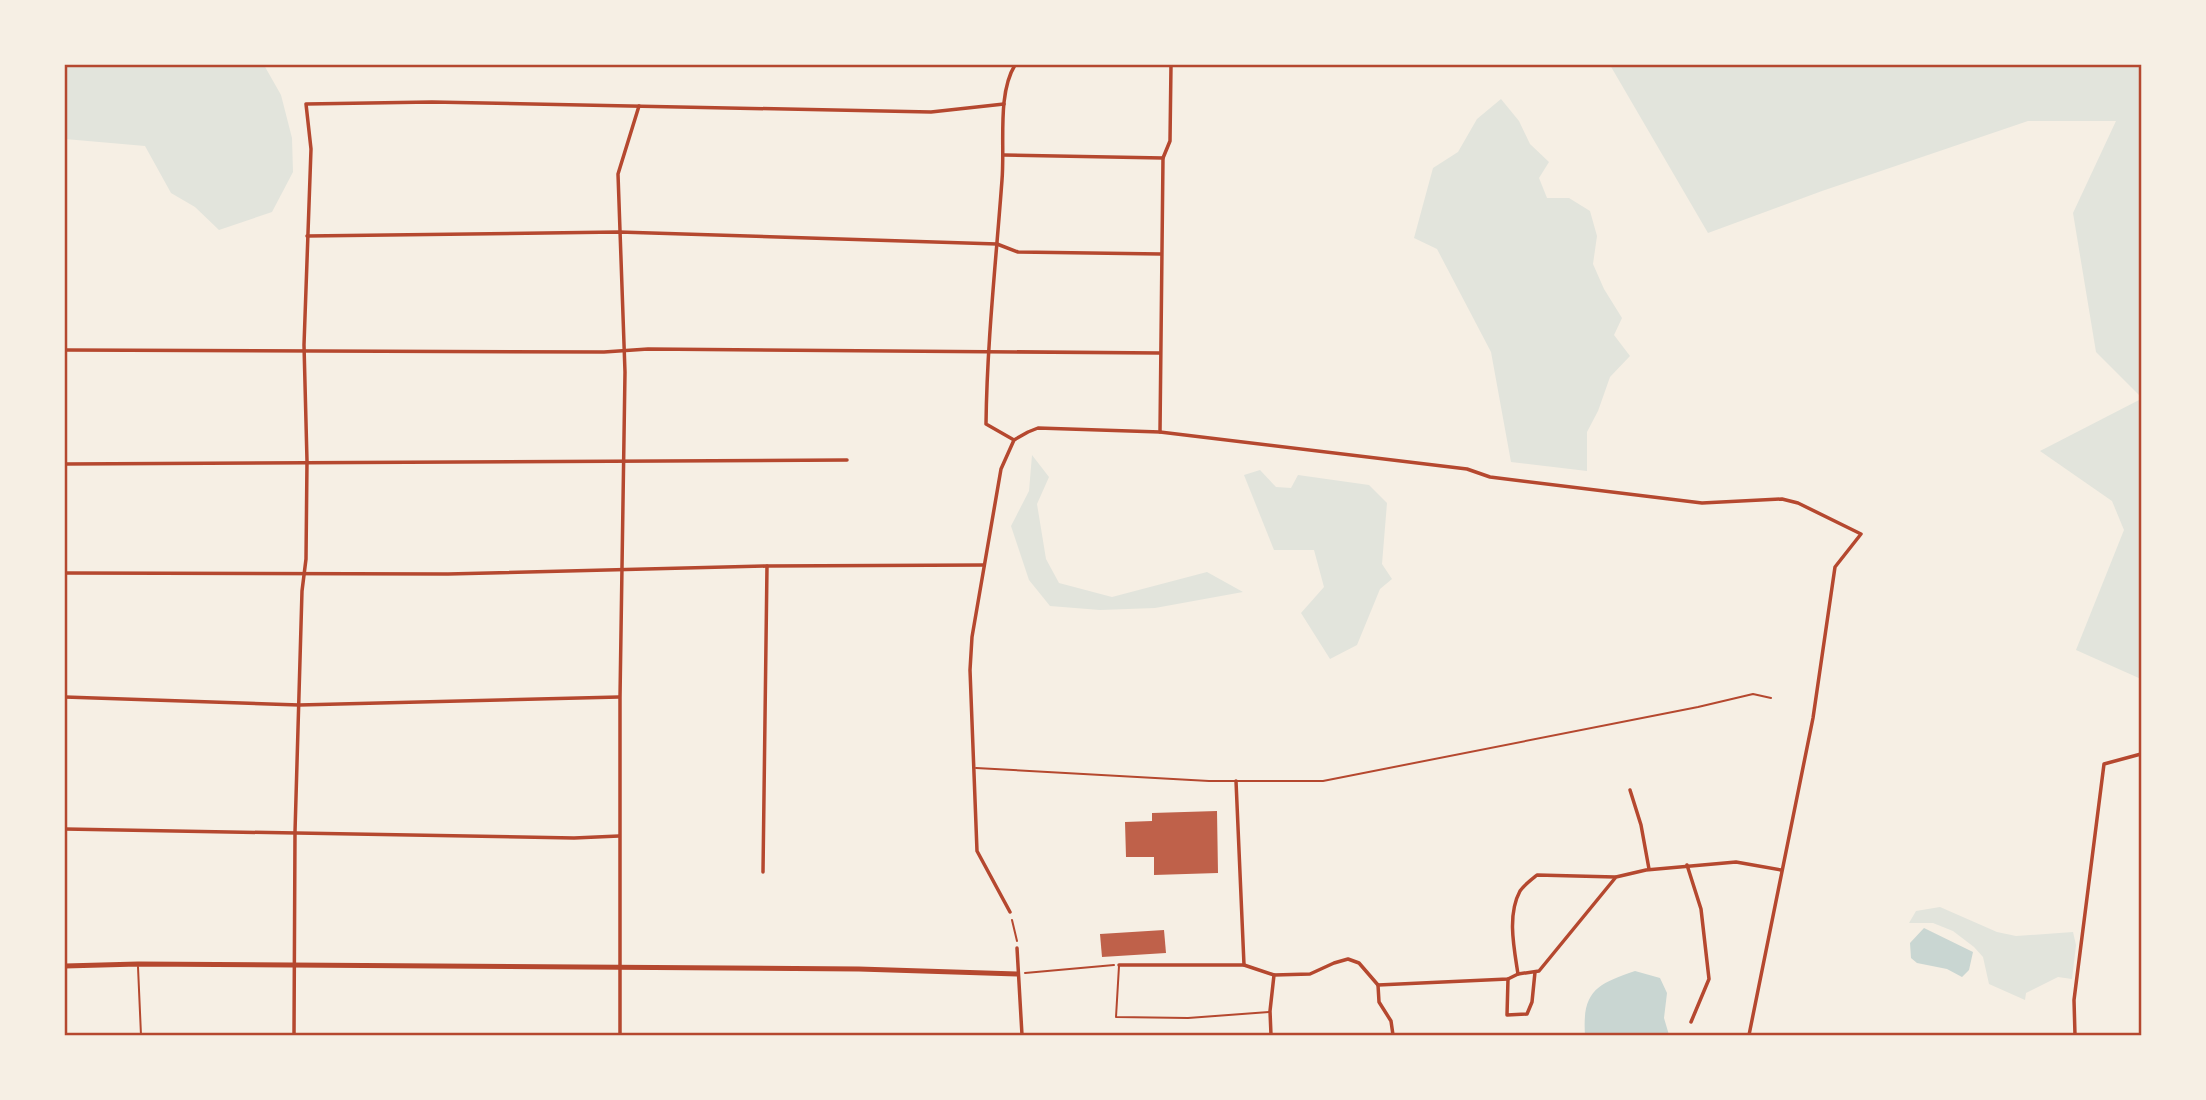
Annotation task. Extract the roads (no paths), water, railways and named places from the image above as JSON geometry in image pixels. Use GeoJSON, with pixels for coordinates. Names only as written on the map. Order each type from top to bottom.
{"type":"FeatureCollection","features":[{"type":"Feature","properties":{"kind":"street"},"geometry":{"type":"LineString","coordinates":[[1014,440],[986,424],[987,352],[1004,155],[1004,104],[1008,76],[1015,65]]}},
{"type":"Feature","properties":{"kind":"street"},"geometry":{"type":"LineString","coordinates":[[1160,432],[1160,254],[1163,158],[1170,141],[1171,65]]}},
{"type":"Feature","properties":{"kind":"street"},"geometry":{"type":"LineString","coordinates":[[294,1035],[295,832],[306,559],[304,352],[311,149],[306,104],[432,102],[931,112],[1004,104]]}},
{"type":"Feature","properties":{"kind":"street"},"geometry":{"type":"LineString","coordinates":[[620,1035],[624,352],[618,174],[639,106]]}},
{"type":"Feature","properties":{"kind":"street"},"geometry":{"type":"LineString","coordinates":[[1004,155],[1163,158]]}},
{"type":"Feature","properties":{"kind":"street"},"geometry":{"type":"LineString","coordinates":[[307,236],[620,232],[997,244],[1018,252],[1160,254]]}},
{"type":"Feature","properties":{"kind":"street"},"geometry":{"type":"LineString","coordinates":[[65,350],[624,352],[648,349],[1160,353]]}},
{"type":"Feature","properties":{"kind":"street"},"geometry":{"type":"LineString","coordinates":[[1010,912],[977,851],[970,670],[972,637],[1001,469],[1014,440],[1028,432],[1038,428],[1160,432],[1466,469],[1490,477],[1702,503],[1782,499],[1798,503],[1861,534],[1835,567],[1813,718],[1749,1035]]}},
{"type":"Feature","properties":{"kind":"street"},"geometry":{"type":"LineString","coordinates":[[65,464],[847,460]]}},
{"type":"Feature","properties":{"kind":"street"},"geometry":{"type":"LineString","coordinates":[[65,573],[438,574],[767,566],[984,565]]}},
{"type":"Feature","properties":{"kind":"street"},"geometry":{"type":"LineString","coordinates":[[763,872],[767,566]]}},
{"type":"Feature","properties":{"kind":"street"},"geometry":{"type":"LineString","coordinates":[[65,696],[299,705],[620,697]]}},
{"type":"Feature","properties":{"kind":"street"},"geometry":{"type":"LineString","coordinates":[[2075,1035],[2074,1000],[2104,764],[2141,754]]}},
{"type":"Feature","properties":{"kind":"street"},"geometry":{"type":"LineString","coordinates":[[1236,781],[1244,965]]}},
{"type":"Feature","properties":{"kind":"street"},"geometry":{"type":"LineString","coordinates":[[1630,790],[1641,825],[1649,869]]}},
{"type":"Feature","properties":{"kind":"street"},"geometry":{"type":"LineString","coordinates":[[65,829],[574,838],[620,836]]}},
{"type":"Feature","properties":{"kind":"street"},"geometry":{"type":"LineString","coordinates":[[1518,974],[1513,944],[1513,915],[1521,889],[1537,875],[1616,877],[1649,869],[1736,862],[1781,870]]}},
{"type":"Feature","properties":{"kind":"street"},"geometry":{"type":"LineString","coordinates":[[1687,865],[1701,909],[1709,979],[1691,1022]]}},
{"type":"Feature","properties":{"kind":"street"},"geometry":{"type":"LineString","coordinates":[[1378,985],[1508,979],[1518,974],[1539,971],[1616,877]]}},
{"type":"Feature","properties":{"kind":"street"},"geometry":{"type":"LineString","coordinates":[[1017,948],[1022,1035]]}},
{"type":"Feature","properties":{"kind":"street"},"geometry":{"type":"LineString","coordinates":[[1119,965],[1244,965],[1274,975],[1310,974],[1348,959],[1359,963],[1378,985],[1379,1002],[1391,1021],[1393,1035]]}},
{"type":"Feature","properties":{"kind":"street"},"geometry":{"type":"LineString","coordinates":[[65,966],[294,964],[1017,974]]}},
{"type":"Feature","properties":{"kind":"street"},"geometry":{"type":"LineString","coordinates":[[1508,979],[1507,1015],[1527,1014],[1532,1002],[1535,972]]}},
{"type":"Feature","properties":{"kind":"street"},"geometry":{"type":"LineString","coordinates":[[1271,1035],[1270,1012],[1274,975]]}},
{"type":"Feature","properties":{"kind":"lane"},"geometry":{"type":"LineString","coordinates":[[975,768],[1236,781],[1323,781],[1753,694],[1772,698]]}},
{"type":"Feature","properties":{"kind":"lane"},"geometry":{"type":"LineString","coordinates":[[138,964],[142,1035]]}},
{"type":"Feature","properties":{"kind":"lane"},"geometry":{"type":"LineString","coordinates":[[1119,965],[1116,1017],[1188,1018],[1270,1012]]}}]}
